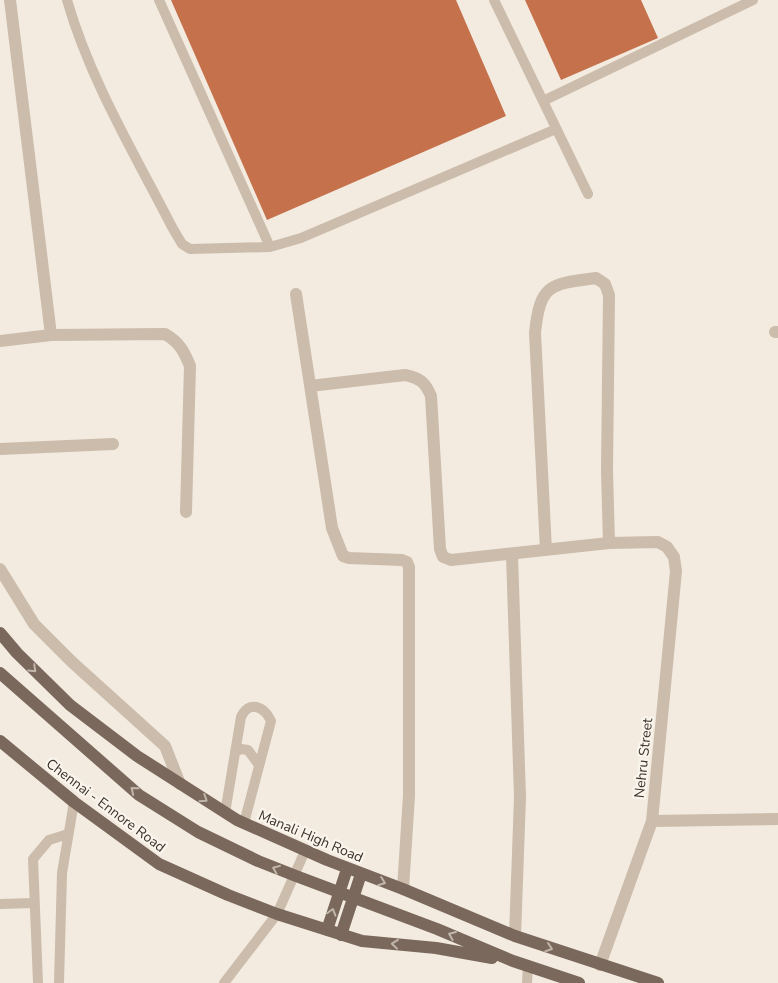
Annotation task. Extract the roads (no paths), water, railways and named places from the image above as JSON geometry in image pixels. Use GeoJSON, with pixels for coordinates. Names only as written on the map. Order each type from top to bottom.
{"type":"FeatureCollection","features":[{"type":"Feature","properties":{"kind":"main road","name":"Manali High Road"},"geometry":{"type":"LineString","coordinates":[[0,633],[17,654],[70,705],[137,756],[225,813],[305,851],[403,889],[515,936],[658,983]]}},
{"type":"Feature","properties":{"kind":"main road"},"geometry":{"type":"LineString","coordinates":[[0,672],[139,795],[198,832],[258,861],[353,899],[437,929],[513,961],[579,983]]}},
{"type":"Feature","properties":{"kind":"main road","name":"Chennai - Ennore Road"},"geometry":{"type":"LineString","coordinates":[[0,741],[74,802],[159,864],[277,914],[341,935],[362,940],[436,948],[513,961]]}},
{"type":"Feature","properties":{"kind":"main road"},"geometry":{"type":"LineString","coordinates":[[327,930],[347,868]]}},
{"type":"Feature","properties":{"kind":"main road"},"geometry":{"type":"LineString","coordinates":[[341,935],[361,874]]}},
{"type":"Feature","properties":{"kind":"street"},"geometry":{"type":"LineString","coordinates":[[10,0],[51,335]]}},
{"type":"Feature","properties":{"kind":"street"},"geometry":{"type":"LineString","coordinates":[[310,386],[405,375],[416,377],[425,383],[431,396],[440,549],[443,557],[451,560],[512,555],[610,543],[607,470],[609,295],[605,284],[596,278],[554,286],[546,292],[537,306],[534,332],[546,550]]}},
{"type":"Feature","properties":{"kind":"street"},"geometry":{"type":"LineString","coordinates":[[296,294],[332,528],[343,556],[349,558],[402,560],[407,562],[409,567],[409,795],[403,889]]}},
{"type":"Feature","properties":{"kind":"street"},"geometry":{"type":"LineString","coordinates":[[0,341],[51,335],[165,334],[174,339],[184,350],[190,366],[186,512]]}},
{"type":"Feature","properties":{"kind":"street"},"geometry":{"type":"LineString","coordinates":[[0,449],[113,444]]}},
{"type":"Feature","properties":{"kind":"street","name":"Nehru Street"},"geometry":{"type":"LineString","coordinates":[[600,965],[652,821],[676,571],[674,557],[667,548],[658,542],[610,543]]}},
{"type":"Feature","properties":{"kind":"street"},"geometry":{"type":"LineString","coordinates":[[512,555],[520,806],[515,936]]}},
{"type":"Feature","properties":{"kind":"street"},"geometry":{"type":"LineString","coordinates":[[0,569],[34,624],[72,662],[164,746],[180,784]]}},
{"type":"Feature","properties":{"kind":"street"},"geometry":{"type":"LineString","coordinates":[[652,821],[778,819]]}},
{"type":"Feature","properties":{"kind":"lane"},"geometry":{"type":"LineString","coordinates":[[66,0],[76,33],[90,66],[182,244],[190,249],[200,251],[270,247],[300,238],[556,129]]}},
{"type":"Feature","properties":{"kind":"lane"},"geometry":{"type":"LineString","coordinates":[[159,0],[270,247]]}},
{"type":"Feature","properties":{"kind":"lane"},"geometry":{"type":"LineString","coordinates":[[494,0],[588,194]]}},
{"type":"Feature","properties":{"kind":"lane"},"geometry":{"type":"LineString","coordinates":[[543,101],[753,0]]}},
{"type":"Feature","properties":{"kind":"lane"},"geometry":{"type":"LineString","coordinates":[[225,813],[241,717],[244,710],[250,706],[259,706],[267,712],[271,721],[244,823]]}},
{"type":"Feature","properties":{"kind":"lane"},"geometry":{"type":"LineString","coordinates":[[234,752],[241,748],[248,750],[260,764]]}},
{"type":"Feature","properties":{"kind":"lane"},"geometry":{"type":"LineString","coordinates":[[59,983],[59,905],[74,802]]}},
{"type":"Feature","properties":{"kind":"lane"},"geometry":{"type":"LineString","coordinates":[[38,983],[32,859],[49,840],[68,834]]}},
{"type":"Feature","properties":{"kind":"lane"},"geometry":{"type":"LineString","coordinates":[[224,983],[277,914],[296,876],[305,851]]}},
{"type":"Feature","properties":{"kind":"lane"},"geometry":{"type":"LineString","coordinates":[[0,904],[34,903]]}},
{"type":"Feature","properties":{"kind":"lane"},"geometry":{"type":"LineString","coordinates":[[527,983],[528,965]]}}]}
